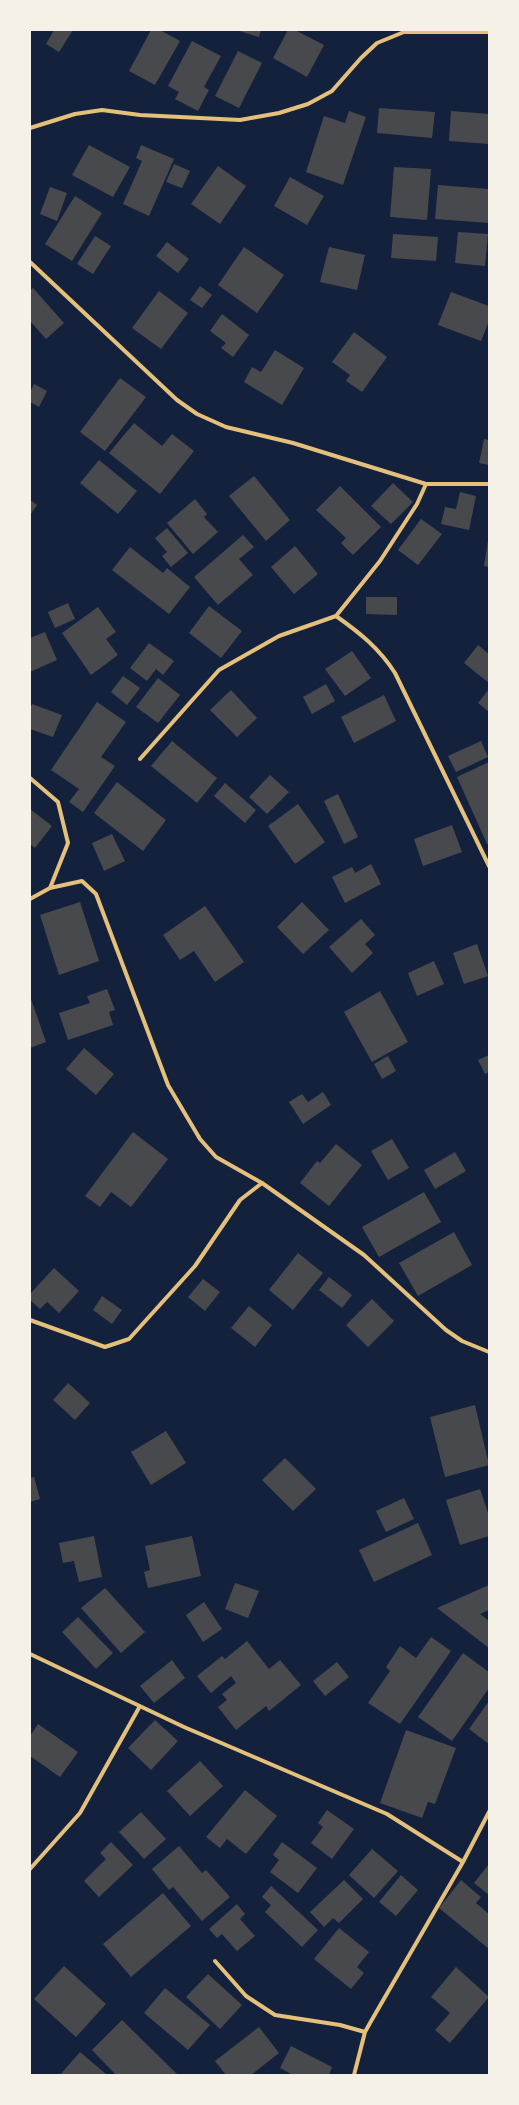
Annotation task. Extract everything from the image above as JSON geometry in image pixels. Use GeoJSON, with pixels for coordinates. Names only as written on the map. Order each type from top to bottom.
{"type":"FeatureCollection","features":[{"type":"Feature","properties":{"kind":"street"},"geometry":{"type":"LineString","coordinates":[[30,128],[75,114],[102,110],[140,115],[240,120],[279,113],[308,104],[332,90],[360,58],[377,43],[404,32],[489,32]]}},
{"type":"Feature","properties":{"kind":"street"},"geometry":{"type":"LineString","coordinates":[[30,262],[177,400],[197,414],[226,427],[293,443],[426,484],[489,484]]}},
{"type":"Feature","properties":{"kind":"street"},"geometry":{"type":"LineString","coordinates":[[140,759],[219,670],[279,636],[336,616],[380,561],[417,504],[426,484]]}},
{"type":"Feature","properties":{"kind":"street"},"geometry":{"type":"LineString","coordinates":[[336,616],[362,634],[378,648],[392,668],[489,866]]}},
{"type":"Feature","properties":{"kind":"street"},"geometry":{"type":"LineString","coordinates":[[30,778],[58,802],[68,843],[50,888]]}},
{"type":"Feature","properties":{"kind":"street"},"geometry":{"type":"LineString","coordinates":[[30,899],[50,888],[82,882],[96,894],[168,1084],[200,1139],[216,1157],[262,1183],[364,1255],[446,1330],[462,1341],[489,1352]]}},
{"type":"Feature","properties":{"kind":"street"},"geometry":{"type":"LineString","coordinates":[[30,1320],[105,1347],[129,1339],[195,1266],[240,1200],[262,1183]]}},
{"type":"Feature","properties":{"kind":"street"},"geometry":{"type":"LineString","coordinates":[[30,1654],[184,1727],[387,1814],[463,1862]]}},
{"type":"Feature","properties":{"kind":"street"},"geometry":{"type":"LineString","coordinates":[[30,1869],[80,1813],[140,1706]]}},
{"type":"Feature","properties":{"kind":"street"},"geometry":{"type":"LineString","coordinates":[[354,2075],[365,2032],[463,1862],[489,1812]]}},
{"type":"Feature","properties":{"kind":"street"},"geometry":{"type":"LineString","coordinates":[[215,1961],[246,1996],[275,2015],[340,2025],[365,2032]]}},
{"type":"Feature","properties":{"kind":"building"},"geometry":{"type":"Polygon","coordinates":[[[54,30],[73,30],[59,52],[46,44],[54,30]]]}},
{"type":"Feature","properties":{"kind":"building"},"geometry":{"type":"Polygon","coordinates":[[[151,30],[160,30],[180,41],[155,85],[129,71],[151,30]]]}},
{"type":"Feature","properties":{"kind":"building"},"geometry":{"type":"Polygon","coordinates":[[[236,30],[261,30],[259,37],[236,30]]]}},
{"type":"Feature","properties":{"kind":"building"},"geometry":{"type":"Polygon","coordinates":[[[288,30],[295,30],[324,45],[307,77],[273,58],[288,30]]]}},
{"type":"Feature","properties":{"kind":"building"},"geometry":{"type":"Polygon","coordinates":[[[192,41],[221,56],[204,87],[209,90],[198,111],[175,99],[179,92],[168,86],[192,41]]]}},
{"type":"Feature","properties":{"kind":"building"},"geometry":{"type":"Polygon","coordinates":[[[238,51],[262,63],[239,108],[215,96],[238,51]]]}},
{"type":"Feature","properties":{"kind":"building"},"geometry":{"type":"Polygon","coordinates":[[[379,108],[435,112],[432,138],[377,133],[379,108]]]}},
{"type":"Feature","properties":{"kind":"building"},"geometry":{"type":"Polygon","coordinates":[[[349,111],[366,117],[343,185],[306,172],[324,116],[345,123],[349,111]]]}},
{"type":"Feature","properties":{"kind":"building"},"geometry":{"type":"Polygon","coordinates":[[[451,111],[489,114],[489,144],[449,141],[451,111]]]}},
{"type":"Feature","properties":{"kind":"building"},"geometry":{"type":"Polygon","coordinates":[[[89,145],[130,167],[113,197],[72,175],[89,145]]]}},
{"type":"Feature","properties":{"kind":"building"},"geometry":{"type":"Polygon","coordinates":[[[141,145],[174,159],[149,216],[123,204],[142,161],[136,158],[141,145]]]}},
{"type":"Feature","properties":{"kind":"building"},"geometry":{"type":"Polygon","coordinates":[[[174,164],[190,171],[182,188],[166,182],[174,164]]]}},
{"type":"Feature","properties":{"kind":"building"},"geometry":{"type":"Polygon","coordinates":[[[218,166],[246,186],[220,224],[191,204],[218,166]]]}},
{"type":"Feature","properties":{"kind":"building"},"geometry":{"type":"Polygon","coordinates":[[[394,167],[431,169],[427,220],[390,217],[394,167]]]}},
{"type":"Feature","properties":{"kind":"building"},"geometry":{"type":"Polygon","coordinates":[[[290,177],[324,196],[307,225],[274,206],[290,177]]]}},
{"type":"Feature","properties":{"kind":"building"},"geometry":{"type":"Polygon","coordinates":[[[438,185],[489,189],[489,223],[435,219],[438,185]]]}},
{"type":"Feature","properties":{"kind":"building"},"geometry":{"type":"Polygon","coordinates":[[[50,187],[67,193],[57,221],[40,214],[50,187]]]}},
{"type":"Feature","properties":{"kind":"building"},"geometry":{"type":"Polygon","coordinates":[[[75,196],[102,213],[72,261],[45,244],[75,196]]]}},
{"type":"Feature","properties":{"kind":"building"},"geometry":{"type":"Polygon","coordinates":[[[458,232],[488,234],[485,266],[455,263],[458,232]]]}},
{"type":"Feature","properties":{"kind":"building"},"geometry":{"type":"Polygon","coordinates":[[[393,234],[438,237],[436,261],[391,258],[393,234]]]}},
{"type":"Feature","properties":{"kind":"building"},"geometry":{"type":"Polygon","coordinates":[[[95,236],[111,246],[93,274],[77,264],[95,236]]]}},
{"type":"Feature","properties":{"kind":"building"},"geometry":{"type":"Polygon","coordinates":[[[167,242],[189,259],[178,273],[156,256],[167,242]]]}},
{"type":"Feature","properties":{"kind":"building"},"geometry":{"type":"Polygon","coordinates":[[[244,247],[284,275],[257,313],[218,285],[244,247]]]}},
{"type":"Feature","properties":{"kind":"building"},"geometry":{"type":"Polygon","coordinates":[[[329,247],[365,255],[357,290],[320,282],[329,247]]]}},
{"type":"Feature","properties":{"kind":"building"},"geometry":{"type":"Polygon","coordinates":[[[200,286],[212,295],[202,308],[190,300],[200,286]]]}},
{"type":"Feature","properties":{"kind":"building"},"geometry":{"type":"Polygon","coordinates":[[[33,288],[64,323],[46,339],[30,321],[30,291],[33,288]]]}},
{"type":"Feature","properties":{"kind":"building"},"geometry":{"type":"Polygon","coordinates":[[[159,291],[188,313],[161,349],[132,328],[159,291]]]}},
{"type":"Feature","properties":{"kind":"building"},"geometry":{"type":"Polygon","coordinates":[[[451,292],[489,306],[489,321],[481,341],[438,325],[451,292]]]}},
{"type":"Feature","properties":{"kind":"building"},"geometry":{"type":"Polygon","coordinates":[[[222,314],[249,335],[233,357],[221,348],[226,343],[210,331],[222,314]]]}},
{"type":"Feature","properties":{"kind":"building"},"geometry":{"type":"Polygon","coordinates":[[[354,332],[387,357],[362,392],[346,381],[350,375],[332,362],[354,332]]]}},
{"type":"Feature","properties":{"kind":"building"},"geometry":{"type":"Polygon","coordinates":[[[275,350],[304,368],[282,405],[244,382],[252,367],[261,372],[275,350]]]}},
{"type":"Feature","properties":{"kind":"building"},"geometry":{"type":"Polygon","coordinates":[[[120,378],[146,397],[105,451],[80,432],[120,378]]]}},
{"type":"Feature","properties":{"kind":"building"},"geometry":{"type":"Polygon","coordinates":[[[34,384],[47,391],[39,407],[30,402],[30,392],[34,384]]]}},
{"type":"Feature","properties":{"kind":"building"},"geometry":{"type":"Polygon","coordinates":[[[134,423],[162,446],[172,434],[194,451],[160,494],[109,453],[134,423]]]}},
{"type":"Feature","properties":{"kind":"building"},"geometry":{"type":"Polygon","coordinates":[[[484,439],[489,440],[489,465],[479,463],[484,439]]]}},
{"type":"Feature","properties":{"kind":"building"},"geometry":{"type":"Polygon","coordinates":[[[99,460],[137,491],[118,514],[80,483],[99,460]]]}},
{"type":"Feature","properties":{"kind":"building"},"geometry":{"type":"Polygon","coordinates":[[[254,476],[290,520],[266,541],[229,496],[254,476]]]}},
{"type":"Feature","properties":{"kind":"building"},"geometry":{"type":"Polygon","coordinates":[[[393,483],[413,502],[391,524],[371,506],[393,483]]]}},
{"type":"Feature","properties":{"kind":"building"},"geometry":{"type":"Polygon","coordinates":[[[340,486],[381,527],[353,555],[341,543],[346,538],[316,510],[340,486]]]}},
{"type":"Feature","properties":{"kind":"building"},"geometry":{"type":"Polygon","coordinates":[[[460,492],[476,496],[469,530],[441,524],[445,507],[456,509],[460,492]]]}},
{"type":"Feature","properties":{"kind":"building"},"geometry":{"type":"Polygon","coordinates":[[[195,499],[207,514],[204,517],[218,532],[193,554],[167,523],[195,499]]]}},
{"type":"Feature","properties":{"kind":"building"},"geometry":{"type":"Polygon","coordinates":[[[30,500],[37,505],[30,515],[30,500]]]}},
{"type":"Feature","properties":{"kind":"building"},"geometry":{"type":"Polygon","coordinates":[[[421,519],[442,534],[418,565],[398,550],[421,519]]]}},
{"type":"Feature","properties":{"kind":"building"},"geometry":{"type":"Polygon","coordinates":[[[167,528],[188,553],[171,567],[162,556],[167,552],[155,538],[167,528]]]}},
{"type":"Feature","properties":{"kind":"building"},"geometry":{"type":"Polygon","coordinates":[[[243,535],[254,547],[239,559],[253,575],[218,605],[194,577],[243,535]]]}},
{"type":"Feature","properties":{"kind":"building"},"geometry":{"type":"Polygon","coordinates":[[[489,541],[489,567],[484,566],[489,541]]]}},
{"type":"Feature","properties":{"kind":"building"},"geometry":{"type":"Polygon","coordinates":[[[295,546],[318,574],[294,594],[271,567],[295,546]]]}},
{"type":"Feature","properties":{"kind":"building"},"geometry":{"type":"Polygon","coordinates":[[[130,547],[163,573],[167,568],[190,587],[169,614],[112,570],[130,547]]]}},
{"type":"Feature","properties":{"kind":"building"},"geometry":{"type":"Polygon","coordinates":[[[366,597],[397,597],[397,615],[366,614],[366,597]]]}},
{"type":"Feature","properties":{"kind":"building"},"geometry":{"type":"Polygon","coordinates":[[[68,603],[75,619],[55,628],[48,612],[68,603]]]}},
{"type":"Feature","properties":{"kind":"building"},"geometry":{"type":"Polygon","coordinates":[[[209,606],[242,631],[221,658],[189,633],[209,606]]]}},
{"type":"Feature","properties":{"kind":"building"},"geometry":{"type":"Polygon","coordinates":[[[98,607],[116,632],[106,639],[118,655],[91,675],[62,633],[98,607]]]}},
{"type":"Feature","properties":{"kind":"building"},"geometry":{"type":"Polygon","coordinates":[[[45,632],[57,660],[30,672],[30,638],[45,632]]]}},
{"type":"Feature","properties":{"kind":"building"},"geometry":{"type":"Polygon","coordinates":[[[149,643],[174,661],[163,675],[156,669],[147,681],[130,668],[149,643]]]}},
{"type":"Feature","properties":{"kind":"building"},"geometry":{"type":"Polygon","coordinates":[[[478,645],[489,654],[489,683],[464,663],[478,645]]]}},
{"type":"Feature","properties":{"kind":"building"},"geometry":{"type":"Polygon","coordinates":[[[352,651],[371,678],[345,696],[325,669],[352,651]]]}},
{"type":"Feature","properties":{"kind":"building"},"geometry":{"type":"Polygon","coordinates":[[[123,676],[140,688],[127,705],[111,692],[123,676]]]}},
{"type":"Feature","properties":{"kind":"building"},"geometry":{"type":"Polygon","coordinates":[[[158,678],[180,695],[158,723],[136,707],[158,678]]]}},
{"type":"Feature","properties":{"kind":"building"},"geometry":{"type":"Polygon","coordinates":[[[326,684],[335,701],[312,714],[303,697],[326,684]]]}},
{"type":"Feature","properties":{"kind":"building"},"geometry":{"type":"Polygon","coordinates":[[[489,689],[489,712],[478,703],[489,689]]]}},
{"type":"Feature","properties":{"kind":"building"},"geometry":{"type":"Polygon","coordinates":[[[231,690],[257,718],[237,737],[210,710],[231,690]]]}},
{"type":"Feature","properties":{"kind":"building"},"geometry":{"type":"Polygon","coordinates":[[[384,695],[396,721],[354,743],[341,717],[384,695]]]}},
{"type":"Feature","properties":{"kind":"building"},"geometry":{"type":"Polygon","coordinates":[[[97,702],[126,722],[101,757],[115,766],[83,812],[69,802],[79,789],[51,770],[97,702]]]}},
{"type":"Feature","properties":{"kind":"building"},"geometry":{"type":"Polygon","coordinates":[[[32,704],[62,715],[53,737],[30,729],[30,709],[32,704]]]}},
{"type":"Feature","properties":{"kind":"building"},"geometry":{"type":"Polygon","coordinates":[[[172,741],[217,778],[197,803],[151,766],[172,741]]]}},
{"type":"Feature","properties":{"kind":"building"},"geometry":{"type":"Polygon","coordinates":[[[481,741],[488,757],[456,772],[448,756],[481,741]]]}},
{"type":"Feature","properties":{"kind":"building"},"geometry":{"type":"Polygon","coordinates":[[[489,762],[489,844],[487,844],[457,777],[489,762]]]}},
{"type":"Feature","properties":{"kind":"building"},"geometry":{"type":"Polygon","coordinates":[[[270,775],[289,792],[267,814],[249,797],[270,775]]]}},
{"type":"Feature","properties":{"kind":"building"},"geometry":{"type":"Polygon","coordinates":[[[117,782],[166,820],[143,851],[94,813],[117,782]]]}},
{"type":"Feature","properties":{"kind":"building"},"geometry":{"type":"Polygon","coordinates":[[[225,783],[256,810],[245,823],[214,796],[225,783]]]}},
{"type":"Feature","properties":{"kind":"building"},"geometry":{"type":"Polygon","coordinates":[[[338,794],[358,837],[344,844],[324,801],[338,794]]]}},
{"type":"Feature","properties":{"kind":"building"},"geometry":{"type":"Polygon","coordinates":[[[298,804],[325,842],[295,864],[268,826],[298,804]]]}},
{"type":"Feature","properties":{"kind":"building"},"geometry":{"type":"Polygon","coordinates":[[[30,809],[52,826],[35,848],[30,844],[30,809]]]}},
{"type":"Feature","properties":{"kind":"building"},"geometry":{"type":"Polygon","coordinates":[[[452,825],[462,852],[423,866],[414,839],[452,825]]]}},
{"type":"Feature","properties":{"kind":"building"},"geometry":{"type":"Polygon","coordinates":[[[112,834],[125,861],[104,871],[92,843],[112,834]]]}},
{"type":"Feature","properties":{"kind":"building"},"geometry":{"type":"Polygon","coordinates":[[[371,864],[381,884],[345,903],[332,877],[352,867],[355,873],[371,864]]]}},
{"type":"Feature","properties":{"kind":"building"},"geometry":{"type":"Polygon","coordinates":[[[80,902],[99,961],[59,975],[40,915],[80,902]]]}},
{"type":"Feature","properties":{"kind":"building"},"geometry":{"type":"Polygon","coordinates":[[[302,902],[329,930],[303,954],[277,927],[302,902]]]}},
{"type":"Feature","properties":{"kind":"building"},"geometry":{"type":"Polygon","coordinates":[[[205,906],[244,962],[215,982],[194,951],[180,960],[163,935],[205,906]]]}},
{"type":"Feature","properties":{"kind":"building"},"geometry":{"type":"Polygon","coordinates":[[[361,919],[375,935],[365,944],[373,953],[352,973],[329,947],[361,919]]]}},
{"type":"Feature","properties":{"kind":"building"},"geometry":{"type":"Polygon","coordinates":[[[477,944],[488,976],[464,984],[453,953],[477,944]]]}},
{"type":"Feature","properties":{"kind":"building"},"geometry":{"type":"Polygon","coordinates":[[[434,961],[444,984],[417,996],[408,973],[434,961]]]}},
{"type":"Feature","properties":{"kind":"building"},"geometry":{"type":"Polygon","coordinates":[[[107,989],[115,1010],[109,1012],[113,1025],[68,1040],[59,1013],[90,1003],[87,996],[107,989]]]}},
{"type":"Feature","properties":{"kind":"building"},"geometry":{"type":"Polygon","coordinates":[[[380,991],[408,1042],[372,1062],[344,1012],[380,991]]]}},
{"type":"Feature","properties":{"kind":"building"},"geometry":{"type":"Polygon","coordinates":[[[30,996],[46,1042],[30,1048],[30,996]]]}},
{"type":"Feature","properties":{"kind":"building"},"geometry":{"type":"Polygon","coordinates":[[[84,1048],[114,1074],[96,1095],[66,1069],[84,1048]]]}},
{"type":"Feature","properties":{"kind":"building"},"geometry":{"type":"Polygon","coordinates":[[[489,1055],[489,1072],[485,1074],[478,1060],[489,1055]]]}},
{"type":"Feature","properties":{"kind":"building"},"geometry":{"type":"Polygon","coordinates":[[[388,1056],[396,1071],[382,1079],[374,1064],[388,1056]]]}},
{"type":"Feature","properties":{"kind":"building"},"geometry":{"type":"Polygon","coordinates":[[[323,1092],[331,1105],[303,1124],[289,1102],[302,1094],[308,1102],[323,1092]]]}},
{"type":"Feature","properties":{"kind":"building"},"geometry":{"type":"Polygon","coordinates":[[[133,1132],[168,1159],[131,1207],[111,1192],[100,1207],[85,1196],[133,1132]]]}},
{"type":"Feature","properties":{"kind":"building"},"geometry":{"type":"Polygon","coordinates":[[[392,1139],[409,1168],[388,1180],[371,1151],[392,1139]]]}},
{"type":"Feature","properties":{"kind":"building"},"geometry":{"type":"Polygon","coordinates":[[[336,1144],[362,1165],[329,1206],[300,1183],[317,1161],[320,1163],[336,1144]]]}},
{"type":"Feature","properties":{"kind":"building"},"geometry":{"type":"Polygon","coordinates":[[[455,1152],[466,1171],[435,1189],[424,1170],[455,1152]]]}},
{"type":"Feature","properties":{"kind":"building"},"geometry":{"type":"Polygon","coordinates":[[[424,1192],[441,1222],[379,1257],[362,1227],[424,1192]]]}},
{"type":"Feature","properties":{"kind":"building"},"geometry":{"type":"Polygon","coordinates":[[[454,1232],[472,1265],[418,1296],[399,1263],[454,1232]]]}},
{"type":"Feature","properties":{"kind":"building"},"geometry":{"type":"Polygon","coordinates":[[[298,1253],[323,1273],[293,1310],[269,1290],[298,1253]]]}},
{"type":"Feature","properties":{"kind":"building"},"geometry":{"type":"Polygon","coordinates":[[[54,1268],[79,1291],[59,1313],[47,1302],[40,1309],[30,1300],[30,1294],[54,1268]]]}},
{"type":"Feature","properties":{"kind":"building"},"geometry":{"type":"Polygon","coordinates":[[[329,1277],[352,1295],[342,1308],[319,1290],[329,1277]]]}},
{"type":"Feature","properties":{"kind":"building"},"geometry":{"type":"Polygon","coordinates":[[[203,1279],[220,1292],[205,1311],[188,1297],[203,1279]]]}},
{"type":"Feature","properties":{"kind":"building"},"geometry":{"type":"Polygon","coordinates":[[[102,1296],[122,1310],[112,1324],[93,1310],[102,1296]]]}},
{"type":"Feature","properties":{"kind":"building"},"geometry":{"type":"Polygon","coordinates":[[[372,1299],[394,1321],[368,1347],[346,1325],[372,1299]]]}},
{"type":"Feature","properties":{"kind":"building"},"geometry":{"type":"Polygon","coordinates":[[[249,1306],[272,1325],[255,1347],[231,1328],[249,1306]]]}},
{"type":"Feature","properties":{"kind":"building"},"geometry":{"type":"Polygon","coordinates":[[[68,1383],[90,1403],[75,1420],[53,1400],[68,1383]]]}},
{"type":"Feature","properties":{"kind":"building"},"geometry":{"type":"Polygon","coordinates":[[[475,1405],[489,1465],[445,1477],[430,1417],[475,1405]]]}},
{"type":"Feature","properties":{"kind":"building"},"geometry":{"type":"Polygon","coordinates":[[[166,1431],[186,1463],[151,1485],[131,1452],[166,1431]]]}},
{"type":"Feature","properties":{"kind":"building"},"geometry":{"type":"Polygon","coordinates":[[[285,1458],[316,1489],[293,1511],[262,1480],[285,1458]]]}},
{"type":"Feature","properties":{"kind":"building"},"geometry":{"type":"Polygon","coordinates":[[[34,1477],[40,1499],[30,1502],[30,1478],[34,1477]]]}},
{"type":"Feature","properties":{"kind":"building"},"geometry":{"type":"Polygon","coordinates":[[[480,1489],[489,1516],[489,1536],[460,1545],[446,1500],[480,1489]]]}},
{"type":"Feature","properties":{"kind":"building"},"geometry":{"type":"Polygon","coordinates":[[[404,1498],[414,1519],[386,1532],[376,1511],[404,1498]]]}},
{"type":"Feature","properties":{"kind":"building"},"geometry":{"type":"Polygon","coordinates":[[[418,1523],[432,1555],[374,1582],[359,1550],[418,1523]]]}},
{"type":"Feature","properties":{"kind":"building"},"geometry":{"type":"Polygon","coordinates":[[[94,1536],[102,1577],[79,1582],[74,1561],[63,1563],[59,1543],[94,1536]]]}},
{"type":"Feature","properties":{"kind":"building"},"geometry":{"type":"Polygon","coordinates":[[[192,1536],[201,1576],[148,1588],[144,1572],[150,1570],[145,1546],[192,1536]]]}},
{"type":"Feature","properties":{"kind":"building"},"geometry":{"type":"Polygon","coordinates":[[[235,1583],[259,1591],[248,1618],[225,1609],[235,1583]]]}},
{"type":"Feature","properties":{"kind":"building"},"geometry":{"type":"Polygon","coordinates":[[[489,1585],[489,1610],[480,1614],[489,1621],[489,1648],[437,1608],[489,1585]]]}},
{"type":"Feature","properties":{"kind":"building"},"geometry":{"type":"Polygon","coordinates":[[[105,1588],[145,1632],[121,1653],[81,1608],[105,1588]]]}},
{"type":"Feature","properties":{"kind":"building"},"geometry":{"type":"Polygon","coordinates":[[[204,1602],[222,1629],[203,1642],[186,1615],[204,1602]]]}},
{"type":"Feature","properties":{"kind":"building"},"geometry":{"type":"Polygon","coordinates":[[[78,1617],[113,1653],[96,1669],[62,1632],[78,1617]]]}},
{"type":"Feature","properties":{"kind":"building"},"geometry":{"type":"Polygon","coordinates":[[[431,1637],[451,1651],[400,1724],[368,1703],[390,1671],[386,1667],[400,1646],[416,1658],[431,1637]]]}},
{"type":"Feature","properties":{"kind":"building"},"geometry":{"type":"Polygon","coordinates":[[[247,1641],[269,1669],[280,1660],[301,1685],[269,1711],[266,1706],[236,1730],[218,1707],[227,1700],[222,1694],[236,1683],[231,1676],[211,1693],[197,1676],[222,1656],[225,1659],[247,1641]]]}},
{"type":"Feature","properties":{"kind":"building"},"geometry":{"type":"Polygon","coordinates":[[[463,1653],[489,1672],[489,1688],[452,1741],[418,1717],[463,1653]]]}},
{"type":"Feature","properties":{"kind":"building"},"geometry":{"type":"Polygon","coordinates":[[[172,1660],[185,1678],[154,1703],[140,1686],[172,1660]]]}},
{"type":"Feature","properties":{"kind":"building"},"geometry":{"type":"Polygon","coordinates":[[[337,1662],[349,1677],[325,1696],[313,1681],[337,1662]]]}},
{"type":"Feature","properties":{"kind":"building"},"geometry":{"type":"Polygon","coordinates":[[[489,1701],[489,1744],[469,1729],[489,1701]]]}},
{"type":"Feature","properties":{"kind":"building"},"geometry":{"type":"Polygon","coordinates":[[[155,1720],[178,1741],[151,1770],[128,1748],[155,1720]]]}},
{"type":"Feature","properties":{"kind":"building"},"geometry":{"type":"Polygon","coordinates":[[[38,1724],[78,1752],[60,1777],[30,1756],[30,1736],[38,1724]]]}},
{"type":"Feature","properties":{"kind":"building"},"geometry":{"type":"Polygon","coordinates":[[[406,1730],[456,1748],[435,1804],[428,1802],[422,1818],[380,1803],[406,1730]]]}},
{"type":"Feature","properties":{"kind":"building"},"geometry":{"type":"Polygon","coordinates":[[[200,1761],[223,1786],[190,1816],[167,1791],[200,1761]]]}},
{"type":"Feature","properties":{"kind":"building"},"geometry":{"type":"Polygon","coordinates":[[[245,1790],[277,1816],[246,1854],[227,1839],[220,1848],[206,1837],[245,1790]]]}},
{"type":"Feature","properties":{"kind":"building"},"geometry":{"type":"Polygon","coordinates":[[[327,1810],[354,1829],[332,1859],[311,1843],[323,1827],[318,1823],[327,1810]]]}},
{"type":"Feature","properties":{"kind":"building"},"geometry":{"type":"Polygon","coordinates":[[[141,1812],[166,1839],[144,1859],[119,1832],[141,1812]]]}},
{"type":"Feature","properties":{"kind":"building"},"geometry":{"type":"Polygon","coordinates":[[[111,1842],[133,1865],[99,1897],[84,1881],[106,1859],[100,1853],[111,1842]]]}},
{"type":"Feature","properties":{"kind":"building"},"geometry":{"type":"Polygon","coordinates":[[[282,1842],[317,1868],[298,1893],[270,1872],[279,1860],[273,1855],[282,1842]]]}},
{"type":"Feature","properties":{"kind":"building"},"geometry":{"type":"Polygon","coordinates":[[[179,1846],[202,1873],[206,1870],[230,1897],[202,1921],[173,1887],[169,1890],[152,1869],[179,1846]]]}},
{"type":"Feature","properties":{"kind":"building"},"geometry":{"type":"Polygon","coordinates":[[[372,1849],[398,1871],[374,1898],[349,1875],[372,1849]]]}},
{"type":"Feature","properties":{"kind":"building"},"geometry":{"type":"Polygon","coordinates":[[[489,1864],[489,1895],[474,1883],[489,1864]]]}},
{"type":"Feature","properties":{"kind":"building"},"geometry":{"type":"Polygon","coordinates":[[[401,1875],[418,1890],[396,1916],[379,1902],[401,1875]]]}},
{"type":"Feature","properties":{"kind":"building"},"geometry":{"type":"Polygon","coordinates":[[[344,1880],[363,1899],[339,1923],[333,1918],[324,1927],[310,1912],[344,1880]]]}},
{"type":"Feature","properties":{"kind":"building"},"geometry":{"type":"Polygon","coordinates":[[[461,1880],[481,1897],[476,1903],[489,1914],[489,1949],[439,1908],[461,1880]]]}},
{"type":"Feature","properties":{"kind":"building"},"geometry":{"type":"Polygon","coordinates":[[[271,1886],[318,1930],[302,1947],[265,1912],[271,1905],[262,1897],[271,1886]]]}},
{"type":"Feature","properties":{"kind":"building"},"geometry":{"type":"Polygon","coordinates":[[[163,1893],[191,1926],[131,1977],[103,1944],[163,1893]]]}},
{"type":"Feature","properties":{"kind":"building"},"geometry":{"type":"Polygon","coordinates":[[[237,1904],[245,1914],[240,1919],[255,1936],[237,1951],[222,1934],[217,1938],[209,1929],[237,1904]]]}},
{"type":"Feature","properties":{"kind":"building"},"geometry":{"type":"Polygon","coordinates":[[[339,1928],[369,1952],[357,1967],[364,1973],[351,1989],[314,1959],[339,1928]]]}},
{"type":"Feature","properties":{"kind":"building"},"geometry":{"type":"Polygon","coordinates":[[[64,1966],[106,2004],[76,2037],[34,1999],[64,1966]]]}},
{"type":"Feature","properties":{"kind":"building"},"geometry":{"type":"Polygon","coordinates":[[[456,1967],[489,1997],[450,2043],[435,2030],[450,2013],[431,1997],[456,1967]]]}},
{"type":"Feature","properties":{"kind":"building"},"geometry":{"type":"Polygon","coordinates":[[[208,1974],[242,2005],[220,2029],[186,1997],[208,1974]]]}},
{"type":"Feature","properties":{"kind":"building"},"geometry":{"type":"Polygon","coordinates":[[[165,1988],[210,2025],[188,2050],[144,2013],[165,1988]]]}},
{"type":"Feature","properties":{"kind":"building"},"geometry":{"type":"Polygon","coordinates":[[[122,2020],[178,2075],[116,2075],[92,2050],[122,2020]]]}},
{"type":"Feature","properties":{"kind":"building"},"geometry":{"type":"Polygon","coordinates":[[[259,2027],[279,2053],[251,2075],[226,2075],[215,2061],[259,2027]]]}},
{"type":"Feature","properties":{"kind":"building"},"geometry":{"type":"Polygon","coordinates":[[[291,2046],[332,2067],[329,2075],[293,2075],[280,2068],[291,2046]]]}},
{"type":"Feature","properties":{"kind":"building"},"geometry":{"type":"Polygon","coordinates":[[[80,2052],[107,2075],[60,2075],[80,2052]]]}}]}
